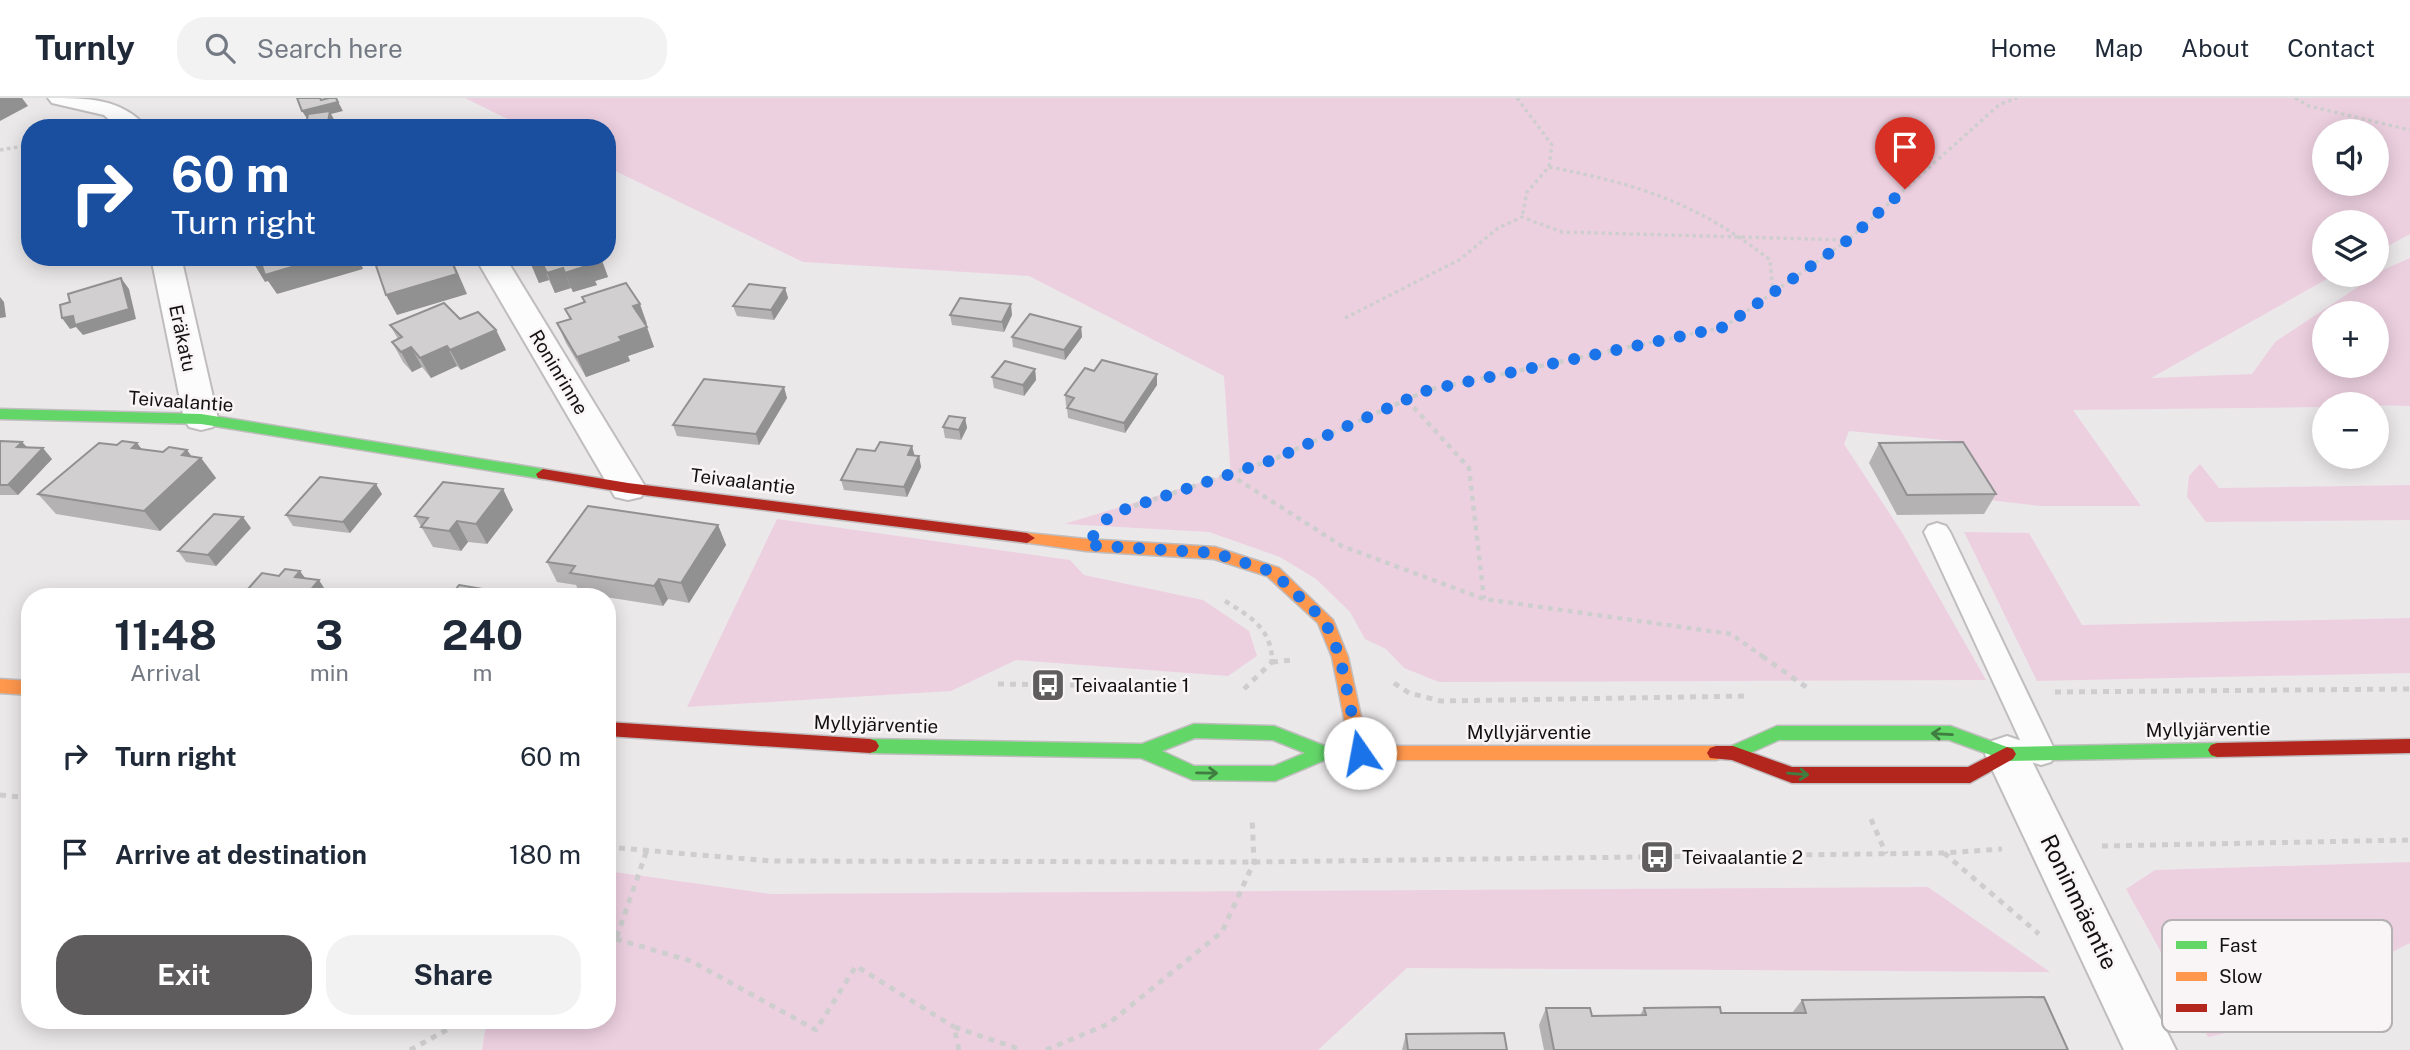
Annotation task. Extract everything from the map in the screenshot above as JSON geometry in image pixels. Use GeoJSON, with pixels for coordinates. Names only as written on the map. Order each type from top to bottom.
{"type":"FeatureCollection","features":[{"type":"Feature","properties":{"kind":"main road","name":"Teivaalantie"},"geometry":{"type":"LineString","coordinates":[[0,414],[201,419],[628,488],[1086,545],[1215,553],[1273,572],[1325,621],[1340,657],[1360,753]]}},
{"type":"Feature","properties":{"kind":"main road"},"geometry":{"type":"LineString","coordinates":[[0,686],[21,687]]}},
{"type":"Feature","properties":{"kind":"main road","name":"Myllyjärventie"},"geometry":{"type":"LineString","coordinates":[[616,730],[842,745],[1143,751],[1194,731],[1273,733],[1324,753],[1733,753],[1791,775],[1970,775],[2024,753]]}},
{"type":"Feature","properties":{"kind":"main road","name":"Myllyjärventie"},"geometry":{"type":"LineString","coordinates":[[1733,753],[1777,733],[1950,733],[2024,753],[2410,746]]}},
{"type":"Feature","properties":{"kind":"main road","name":"Myllyjärventie"},"geometry":{"type":"LineString","coordinates":[[1143,751],[1193,773],[1275,774],[1324,753]]}},
{"type":"Feature","properties":{"kind":"street"},"geometry":{"type":"LineString","coordinates":[[61,98],[113,109],[124,119]]}},
{"type":"Feature","properties":{"kind":"street","name":"Eräkatu"},"geometry":{"type":"LineString","coordinates":[[168,266],[201,419]]}},
{"type":"Feature","properties":{"kind":"street","name":"Roninrinne"},"geometry":{"type":"LineString","coordinates":[[495,266],[628,488]]}},
{"type":"Feature","properties":{"kind":"street","name":"Roninmäentie"},"geometry":{"type":"LineString","coordinates":[[2024,753],[2052,846],[2150,1050]]}},
{"type":"Feature","properties":{"kind":"lane"},"geometry":{"type":"LineString","coordinates":[[1937,532],[2024,753]]}},
{"type":"Feature","properties":{"kind":"path"},"geometry":{"type":"LineString","coordinates":[[1517,98],[1552,145],[1549,167],[1527,192],[1522,217]]}},
{"type":"Feature","properties":{"kind":"path"},"geometry":{"type":"LineString","coordinates":[[1086,545],[1111,514],[1272,460],[1428,390],[1724,327],[1848,240],[2000,104],[2017,98]]}},
{"type":"Feature","properties":{"kind":"path"},"geometry":{"type":"LineString","coordinates":[[2295,98],[2309,106],[2410,130]]}},
{"type":"Feature","properties":{"kind":"path"},"geometry":{"type":"LineString","coordinates":[[0,150],[21,146]]}},
{"type":"Feature","properties":{"kind":"path"},"geometry":{"type":"LineString","coordinates":[[1549,167],[1616,179],[1695,207],[1742,236],[1770,260],[1773,292]]}},
{"type":"Feature","properties":{"kind":"path"},"geometry":{"type":"LineString","coordinates":[[1346,318],[1459,260],[1498,228],[1522,217],[1562,232],[1848,240]]}},
{"type":"Feature","properties":{"kind":"path"},"geometry":{"type":"LineString","coordinates":[[1407,400],[1469,468],[1484,599]]}},
{"type":"Feature","properties":{"kind":"path"},"geometry":{"type":"LineString","coordinates":[[1229,474],[1342,546],[1484,599],[1731,634],[1817,695]]}},
{"type":"Feature","properties":{"kind":"path"},"geometry":{"type":"LineString","coordinates":[[1219,597],[1259,622],[1273,642],[1272,662],[1244,689],[1232,690]]}},
{"type":"Feature","properties":{"kind":"path"},"geometry":{"type":"LineString","coordinates":[[998,684],[1133,686],[1184,693]]}},
{"type":"Feature","properties":{"kind":"path"},"geometry":{"type":"LineString","coordinates":[[1244,689],[1246,733]]}},
{"type":"Feature","properties":{"kind":"path"},"geometry":{"type":"LineString","coordinates":[[0,795],[21,797]]}},
{"type":"Feature","properties":{"kind":"path"},"geometry":{"type":"LineString","coordinates":[[616,848],[770,861],[1254,862],[1944,853],[2052,846],[2410,840]]}},
{"type":"Feature","properties":{"kind":"path"},"geometry":{"type":"LineString","coordinates":[[647,850],[616,939],[691,961],[816,1030],[856,966],[954,1027],[1022,1050]]}},
{"type":"Feature","properties":{"kind":"path"},"geometry":{"type":"LineString","coordinates":[[1944,853],[2044,939]]}},
{"type":"Feature","properties":{"kind":"path"},"geometry":{"type":"LineString","coordinates":[[1046,1050],[1108,1024],[1222,932],[1254,862]]}},
{"type":"Feature","properties":{"kind":"path"},"geometry":{"type":"LineString","coordinates":[[954,1027],[959,1050]]}},
{"type":"Feature","properties":{"kind":"path"},"geometry":{"type":"LineString","coordinates":[[410,1050],[448,1029]]}},
{"type":"Feature","properties":{"kind":"shaded area"},"geometry":{"type":"Polygon","coordinates":[[[465,98],[2410,98],[2410,234],[2389,245],[2389,210],[2312,210],[2313,287],[2151,378],[2252,374],[2275,342],[2312,317],[2312,378],[2389,378],[2389,301],[2337,301],[2358,287],[2389,287],[2389,267],[2410,258],[2410,406],[2389,406],[2389,392],[2312,392],[2312,407],[2073,410],[2141,506],[2040,506],[1989,500],[1967,463],[1964,442],[1849,431],[1844,444],[1903,534],[1986,680],[1439,682],[1404,668],[1386,649],[1365,639],[1350,612],[1316,579],[1280,557],[1209,532],[1064,524],[1229,474],[1231,478],[1224,376],[1029,276],[803,262],[616,171],[616,119],[508,119],[465,98]]]}},
{"type":"Feature","properties":{"kind":"shaded area"},"geometry":{"type":"Polygon","coordinates":[[[2200,464],[2219,488],[2410,485],[2410,520],[2206,522],[2187,497],[2189,476],[2200,464]]]}},
{"type":"Feature","properties":{"kind":"shaded area"},"geometry":{"type":"Polygon","coordinates":[[[777,519],[1070,560],[1084,575],[1203,600],[1249,631],[1257,656],[1228,676],[1016,660],[951,691],[687,707],[777,519]]]}},
{"type":"Feature","properties":{"kind":"shaded area"},"geometry":{"type":"Polygon","coordinates":[[[1964,532],[2029,533],[2082,625],[2410,618],[2410,673],[2037,681],[1964,532]]]}},
{"type":"Feature","properties":{"kind":"shaded area"},"geometry":{"type":"Polygon","coordinates":[[[2410,862],[2410,943],[2392,952],[2392,920],[2162,920],[2162,954],[2126,889],[2155,870],[2410,862]]]}},
{"type":"Feature","properties":{"kind":"shaded area"},"geometry":{"type":"Polygon","coordinates":[[[616,872],[771,894],[1928,887],[2050,972],[1407,968],[1318,1050],[482,1050],[486,1029],[616,1029],[616,872]]]}},
{"type":"Feature","properties":{"kind":"shaded area"},"geometry":{"type":"Polygon","coordinates":[[[2205,1032],[2230,1032],[2208,1037],[2205,1032]]]}},
{"type":"Feature","properties":{"kind":"building"},"geometry":{"type":"Polygon","coordinates":[[[297,98],[336,98],[338,102],[302,111],[297,98]]]}},
{"type":"Feature","properties":{"kind":"building"},"geometry":{"type":"Polygon","coordinates":[[[330,111],[329,119],[307,119],[308,114],[330,111]]]}},
{"type":"Feature","properties":{"kind":"building"},"geometry":{"type":"Polygon","coordinates":[[[262,266],[295,266],[265,275],[262,266]]]}},
{"type":"Feature","properties":{"kind":"building"},"geometry":{"type":"Polygon","coordinates":[[[376,266],[454,266],[457,274],[386,295],[376,266]]]}},
{"type":"Feature","properties":{"kind":"building"},"geometry":{"type":"Polygon","coordinates":[[[544,266],[586,266],[565,273],[563,268],[547,273],[544,266]]]}},
{"type":"Feature","properties":{"kind":"building"},"geometry":{"type":"Polygon","coordinates":[[[121,278],[129,309],[75,325],[73,316],[62,318],[60,305],[70,302],[68,294],[121,278]]]}},
{"type":"Feature","properties":{"kind":"building"},"geometry":{"type":"Polygon","coordinates":[[[626,283],[640,304],[633,306],[647,327],[619,337],[622,341],[577,357],[557,323],[571,319],[565,309],[585,302],[582,297],[626,283]]]}},
{"type":"Feature","properties":{"kind":"building"},"geometry":{"type":"Polygon","coordinates":[[[749,284],[785,288],[771,310],[733,306],[749,284]]]}},
{"type":"Feature","properties":{"kind":"building"},"geometry":{"type":"Polygon","coordinates":[[[960,298],[1011,304],[1002,322],[950,315],[960,298]]]}},
{"type":"Feature","properties":{"kind":"building"},"geometry":{"type":"Polygon","coordinates":[[[444,303],[460,319],[478,312],[496,330],[450,350],[447,346],[420,358],[411,347],[401,352],[392,342],[402,337],[390,325],[444,303]]]}},
{"type":"Feature","properties":{"kind":"building"},"geometry":{"type":"Polygon","coordinates":[[[1030,314],[1081,327],[1064,350],[1012,337],[1030,314]]]}},
{"type":"Feature","properties":{"kind":"building"},"geometry":{"type":"Polygon","coordinates":[[[1102,360],[1157,374],[1124,423],[1067,408],[1074,398],[1065,395],[1085,368],[1094,371],[1102,360]]]}},
{"type":"Feature","properties":{"kind":"building"},"geometry":{"type":"Polygon","coordinates":[[[1005,361],[1035,369],[1023,385],[992,377],[1005,361]]]}},
{"type":"Feature","properties":{"kind":"building"},"geometry":{"type":"Polygon","coordinates":[[[704,379],[784,387],[756,434],[673,425],[704,379]]]}},
{"type":"Feature","properties":{"kind":"building"},"geometry":{"type":"Polygon","coordinates":[[[949,416],[965,418],[959,430],[943,427],[949,416]]]}},
{"type":"Feature","properties":{"kind":"building"},"geometry":{"type":"Polygon","coordinates":[[[0,441],[22,442],[17,447],[43,448],[8,485],[0,485],[0,441]]]}},
{"type":"Feature","properties":{"kind":"building"},"geometry":{"type":"Polygon","coordinates":[[[122,441],[137,443],[132,448],[163,452],[169,447],[187,450],[182,455],[201,458],[144,511],[38,494],[99,443],[117,445],[122,441]]]}},
{"type":"Feature","properties":{"kind":"building"},"geometry":{"type":"Polygon","coordinates":[[[880,442],[912,446],[908,455],[919,456],[904,487],[841,480],[857,449],[875,451],[880,442]]]}},
{"type":"Feature","properties":{"kind":"building"},"geometry":{"type":"Polygon","coordinates":[[[1963,442],[1996,494],[1907,495],[1879,443],[1963,442]]]}},
{"type":"Feature","properties":{"kind":"building"},"geometry":{"type":"Polygon","coordinates":[[[320,477],[376,484],[343,522],[286,515],[320,477]]]}},
{"type":"Feature","properties":{"kind":"building"},"geometry":{"type":"Polygon","coordinates":[[[443,482],[503,489],[476,524],[457,521],[449,531],[421,527],[428,518],[415,516],[443,482]]]}},
{"type":"Feature","properties":{"kind":"building"},"geometry":{"type":"Polygon","coordinates":[[[588,506],[718,525],[681,583],[659,579],[654,586],[570,573],[575,566],[547,562],[588,506]]]}},
{"type":"Feature","properties":{"kind":"building"},"geometry":{"type":"Polygon","coordinates":[[[214,514],[243,517],[208,555],[178,551],[214,514]]]}},
{"type":"Feature","properties":{"kind":"building"},"geometry":{"type":"Polygon","coordinates":[[[285,569],[300,571],[295,577],[319,580],[312,588],[249,588],[262,573],[279,576],[285,569]]]}},
{"type":"Feature","properties":{"kind":"building"},"geometry":{"type":"Polygon","coordinates":[[[2044,997],[2068,1050],[1554,1050],[1546,1008],[1590,1008],[1592,1016],[1646,1015],[1644,1008],[1720,1007],[1721,1013],[1806,1013],[1802,1000],[2044,997]]]}},
{"type":"Feature","properties":{"kind":"building"},"geometry":{"type":"Polygon","coordinates":[[[1504,1033],[1507,1050],[1408,1050],[1406,1034],[1504,1033]]]}},
{"type":"Feature","properties":{"kind":"traffic: fast"},"geometry":{"type":"LineString","coordinates":[[0,414],[201,419],[543,474]]}},
{"type":"Feature","properties":{"kind":"traffic: fast"},"geometry":{"type":"LineString","coordinates":[[870,746],[1143,751],[1194,731],[1274,733],[1324,753],[1375,753]]}},
{"type":"Feature","properties":{"kind":"traffic: fast"},"geometry":{"type":"LineString","coordinates":[[1733,753],[1777,733],[1950,733],[2007,754],[2217,750]]}},
{"type":"Feature","properties":{"kind":"traffic: fast"},"geometry":{"type":"LineString","coordinates":[[1143,751],[1193,773],[1275,774],[1324,753]]}},
{"type":"Feature","properties":{"kind":"traffic: slow"},"geometry":{"type":"LineString","coordinates":[[1027,538],[1086,545],[1215,553],[1273,572],[1325,620],[1340,657],[1360,753]]}},
{"type":"Feature","properties":{"kind":"traffic: slow"},"geometry":{"type":"LineString","coordinates":[[0,686],[21,687]]}},
{"type":"Feature","properties":{"kind":"traffic: slow"},"geometry":{"type":"LineString","coordinates":[[1375,753],[1716,753]]}},
{"type":"Feature","properties":{"kind":"traffic: jam"},"geometry":{"type":"LineString","coordinates":[[543,474],[628,488],[1027,538]]}},
{"type":"Feature","properties":{"kind":"traffic: jam"},"geometry":{"type":"LineString","coordinates":[[616,730],[870,746]]}},
{"type":"Feature","properties":{"kind":"traffic: jam"},"geometry":{"type":"LineString","coordinates":[[2217,750],[2410,746]]}},
{"type":"Feature","properties":{"kind":"traffic: jam"},"geometry":{"type":"LineString","coordinates":[[1716,753],[1733,753],[1792,775],[1970,775],[2007,754]]}},
{"type":"Feature","properties":{"kind":"place","name":"Teivaalantie 1"},"geometry":{"type":"Point","coordinates":[1048,685]}},
{"type":"Feature","properties":{"kind":"place","name":"Teivaalantie 2"},"geometry":{"type":"Point","coordinates":[1657,857]}},
{"type":"Feature","properties":{"kind":"route"},"geometry":{"type":"LineString","coordinates":[[1360,753],[1340,657],[1325,621],[1273,572],[1215,553],[1086,545],[1111,514],[1272,460],[1428,390],[1724,327],[1848,240],[1905,189]]}}]}
